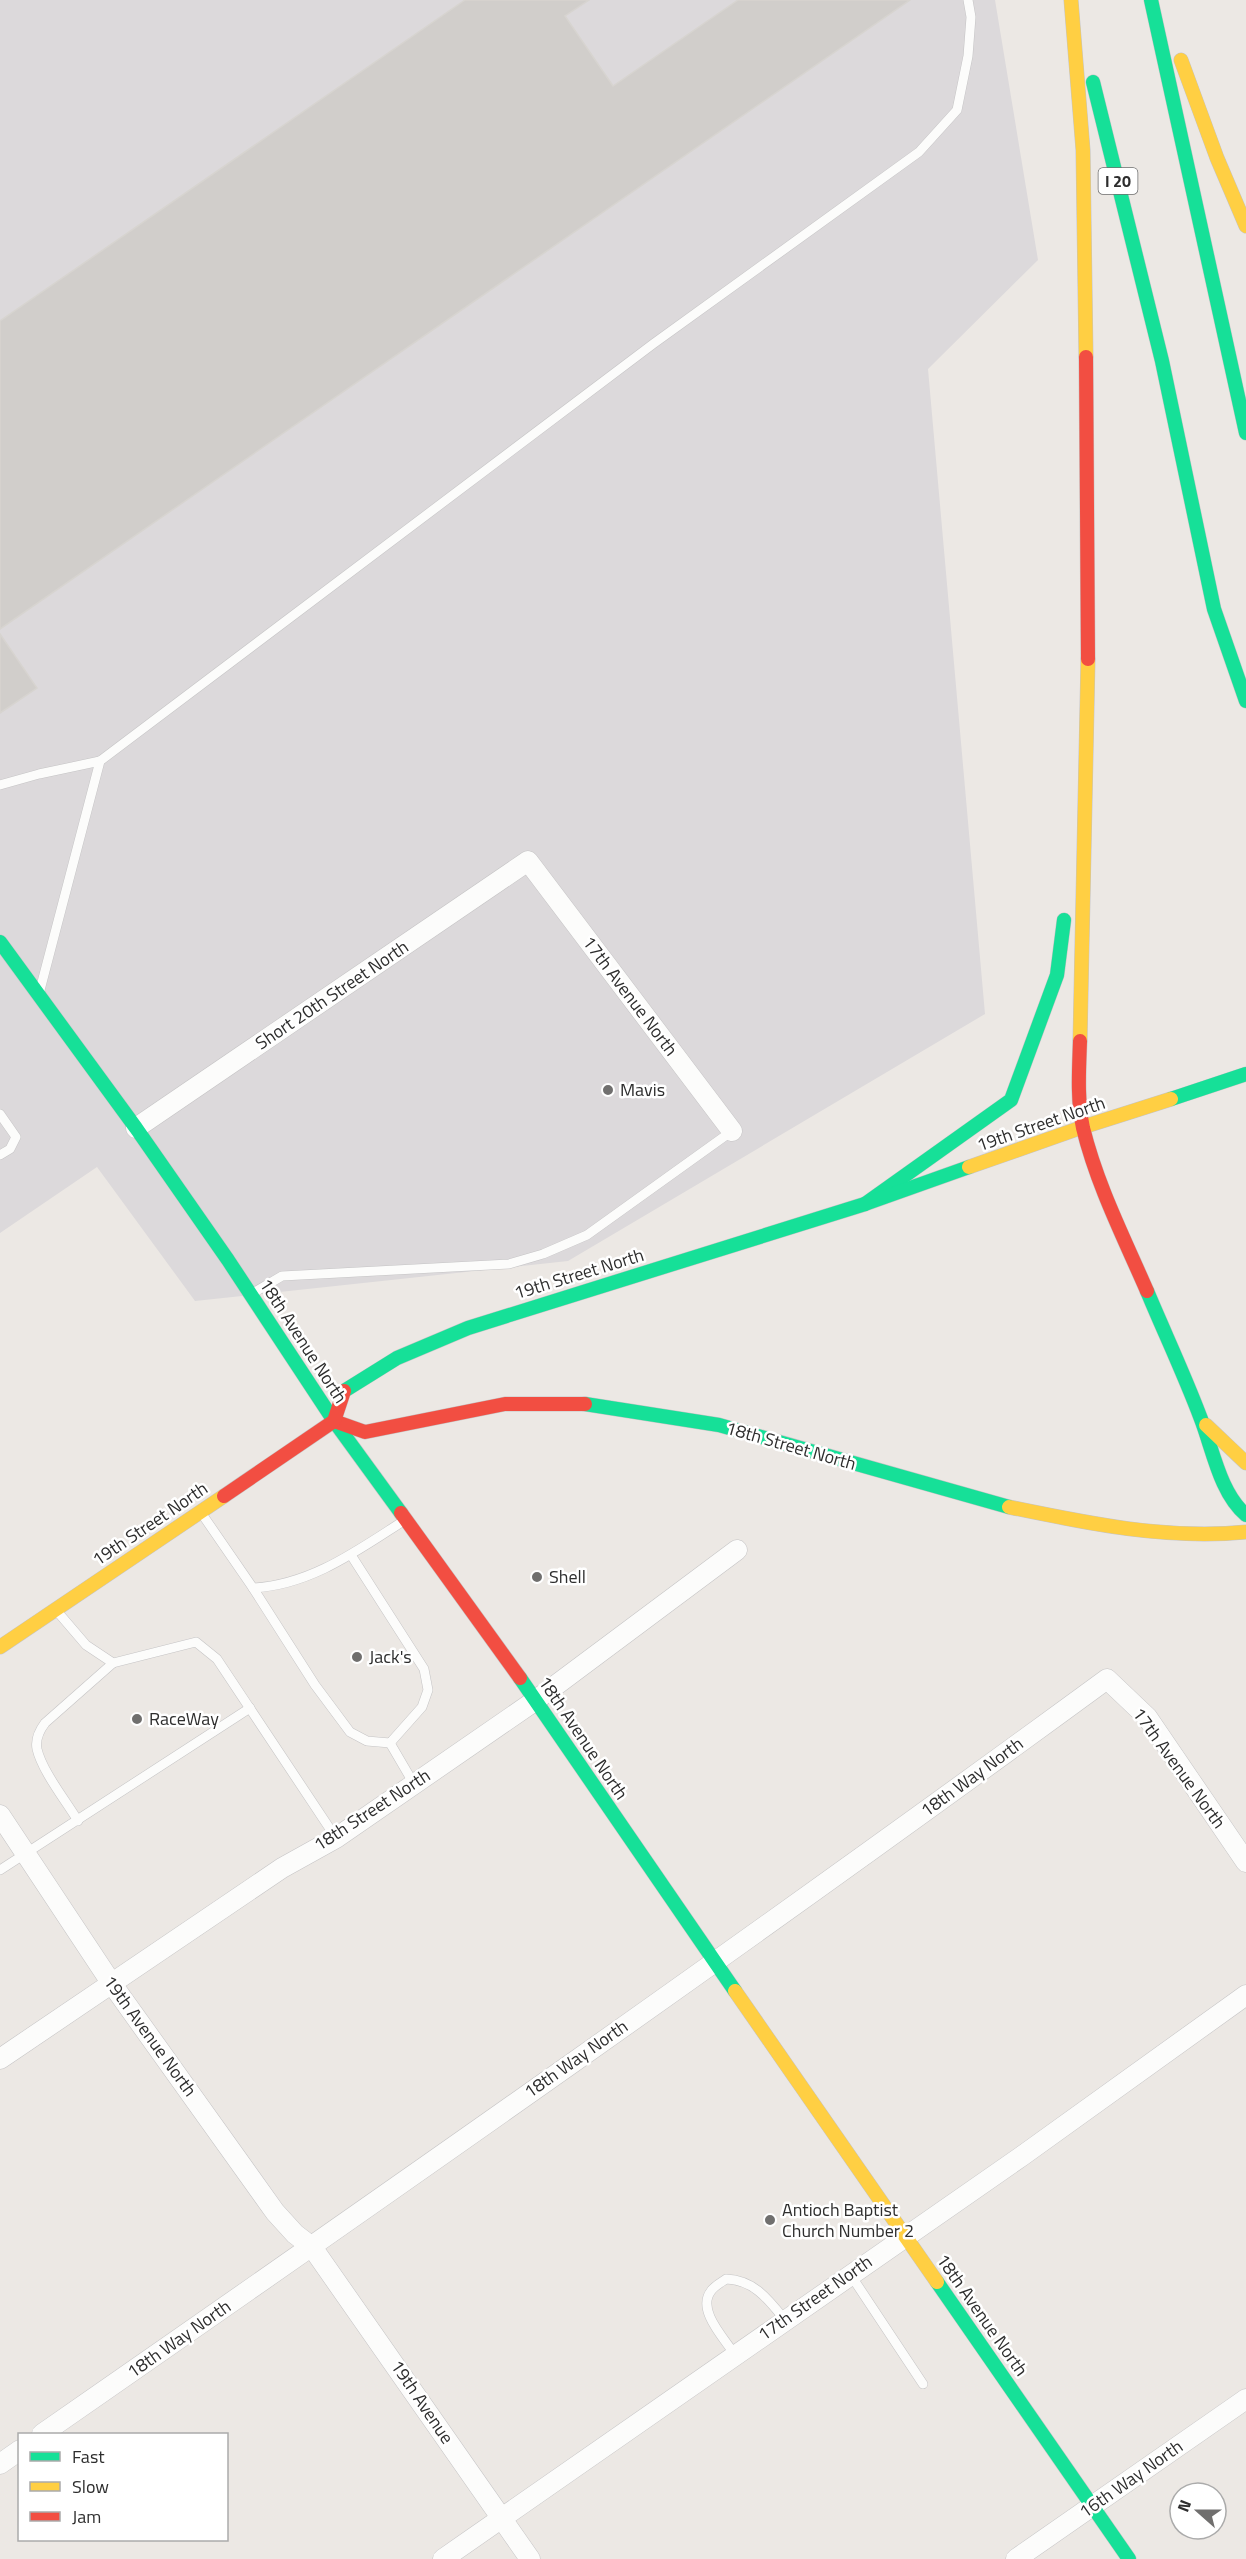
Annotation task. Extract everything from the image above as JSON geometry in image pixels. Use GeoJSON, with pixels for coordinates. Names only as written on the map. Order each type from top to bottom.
{"type":"FeatureCollection","features":[{"type":"Feature","properties":{"kind":"main road","name":"I 20"},"geometry":{"type":"LineString","coordinates":[[1072,0],[1162,361],[1214,609],[1246,701]]}},
{"type":"Feature","properties":{"kind":"main road"},"geometry":{"type":"LineString","coordinates":[[1072,0],[1083,150],[1087,393],[1088,737],[1079,1085],[1083,1127],[1099,1179],[1200,1419],[1222,1479],[1240,1510],[1246,1515]]}},
{"type":"Feature","properties":{"kind":"main road"},"geometry":{"type":"LineString","coordinates":[[1151,0],[1216,308],[1246,433]]}},
{"type":"Feature","properties":{"kind":"main road"},"geometry":{"type":"LineString","coordinates":[[1159,0],[1217,158],[1246,226]]}},
{"type":"Feature","properties":{"kind":"main road"},"geometry":{"type":"LineString","coordinates":[[1070,880],[1088,737]]}},
{"type":"Feature","properties":{"kind":"main road"},"geometry":{"type":"LineString","coordinates":[[865,1204],[1011,1100],[1058,975],[1067,903]]}},
{"type":"Feature","properties":{"kind":"main road","name":"18th Avenue North"},"geometry":{"type":"LineString","coordinates":[[0,942],[136,1128],[334,1421],[536,1700],[1129,2559]]}},
{"type":"Feature","properties":{"kind":"main road","name":"19th Street North"},"geometry":{"type":"LineString","coordinates":[[0,1647],[334,1421],[345,1389],[397,1358],[468,1328],[865,1204],[1083,1127],[1246,1074]]}},
{"type":"Feature","properties":{"kind":"main road","name":"18th Street North"},"geometry":{"type":"LineString","coordinates":[[334,1421],[365,1432],[506,1404],[590,1404],[718,1425],[989,1503],[1110,1528],[1226,1534],[1246,1532]]}},
{"type":"Feature","properties":{"kind":"main road"},"geometry":{"type":"LineString","coordinates":[[1200,1419],[1246,1463]]}},
{"type":"Feature","properties":{"kind":"street","name":"Short 20th Street North"},"geometry":{"type":"LineString","coordinates":[[136,1128],[528,861]]}},
{"type":"Feature","properties":{"kind":"street","name":"17th Avenue North"},"geometry":{"type":"LineString","coordinates":[[528,861],[732,1131]]}},
{"type":"Feature","properties":{"kind":"street","name":"18th Street North"},"geometry":{"type":"LineString","coordinates":[[0,2060],[282,1868],[336,1838],[536,1700],[737,1550]]}},
{"type":"Feature","properties":{"kind":"street","name":"17th Avenue North"},"geometry":{"type":"LineString","coordinates":[[1107,1679],[1146,1717],[1246,1862]]}},
{"type":"Feature","properties":{"kind":"street","name":"18th Way North"},"geometry":{"type":"LineString","coordinates":[[43,2433],[312,2247],[714,1961],[831,1881],[1107,1679]]}},
{"type":"Feature","properties":{"kind":"street","name":"19th Avenue North"},"geometry":{"type":"LineString","coordinates":[[0,1815],[112,1984],[275,2212],[295,2234],[312,2247]]}},
{"type":"Feature","properties":{"kind":"street","name":"17th Street North"},"geometry":{"type":"LineString","coordinates":[[443,2559],[905,2235],[1022,2156],[1246,1995]]}},
{"type":"Feature","properties":{"kind":"street","name":"19th Avenue"},"geometry":{"type":"LineString","coordinates":[[312,2247],[530,2559]]}},
{"type":"Feature","properties":{"kind":"street","name":"16th Way North"},"geometry":{"type":"LineString","coordinates":[[1016,2559],[1246,2399]]}},
{"type":"Feature","properties":{"kind":"street"},"geometry":{"type":"LineString","coordinates":[[0,2464],[18,2451]]}},
{"type":"Feature","properties":{"kind":"lane"},"geometry":{"type":"LineString","coordinates":[[0,785],[100,761],[653,344],[919,152],[957,110],[968,56],[971,17],[968,0]]}},
{"type":"Feature","properties":{"kind":"lane"},"geometry":{"type":"LineString","coordinates":[[39,995],[100,761]]}},
{"type":"Feature","properties":{"kind":"lane"},"geometry":{"type":"LineString","coordinates":[[0,1114],[16,1137],[10,1149],[0,1155]]}},
{"type":"Feature","properties":{"kind":"lane"},"geometry":{"type":"LineString","coordinates":[[250,1294],[282,1276],[509,1264],[543,1254],[587,1235],[732,1131]]}},
{"type":"Feature","properties":{"kind":"lane"},"geometry":{"type":"LineString","coordinates":[[200,1512],[253,1588],[315,1685],[350,1732],[367,1741],[390,1743]]}},
{"type":"Feature","properties":{"kind":"lane"},"geometry":{"type":"LineString","coordinates":[[253,1588],[275,1587],[334,1566],[406,1519]]}},
{"type":"Feature","properties":{"kind":"lane"},"geometry":{"type":"LineString","coordinates":[[351,1555],[424,1669],[428,1690],[422,1707],[390,1743]]}},
{"type":"Feature","properties":{"kind":"lane"},"geometry":{"type":"LineString","coordinates":[[56,1610],[86,1645],[114,1663]]}},
{"type":"Feature","properties":{"kind":"lane"},"geometry":{"type":"LineString","coordinates":[[78,1821],[43,1762],[37,1741],[39,1731],[45,1723],[114,1663],[196,1642],[217,1659],[336,1838]]}},
{"type":"Feature","properties":{"kind":"lane"},"geometry":{"type":"LineString","coordinates":[[0,1870],[250,1707]]}},
{"type":"Feature","properties":{"kind":"lane"},"geometry":{"type":"LineString","coordinates":[[390,1743],[414,1784]]}},
{"type":"Feature","properties":{"kind":"lane"},"geometry":{"type":"LineString","coordinates":[[850,2274],[923,2384]]}},
{"type":"Feature","properties":{"kind":"lane"},"geometry":{"type":"LineString","coordinates":[[735,2355],[711,2319],[707,2307],[710,2292],[726,2279],[740,2279],[760,2290],[785,2320]]}},
{"type":"Feature","properties":{"kind":"shaded area"},"geometry":{"type":"Polygon","coordinates":[[[0,0],[995,0],[1038,260],[928,369],[985,1014],[568,1261],[195,1301],[97,1167],[0,1233],[0,0]]]}},
{"type":"Feature","properties":{"kind":"building"},"geometry":{"type":"Polygon","coordinates":[[[465,0],[589,0],[565,16],[613,86],[738,0],[910,0],[0,629],[0,321],[465,0]]]}},
{"type":"Feature","properties":{"kind":"building"},"geometry":{"type":"Polygon","coordinates":[[[0,634],[37,688],[0,713],[0,634]]]}},
{"type":"Feature","properties":{"kind":"traffic: fast"},"geometry":{"type":"LineString","coordinates":[[1151,0],[1246,433]]}},
{"type":"Feature","properties":{"kind":"traffic: fast"},"geometry":{"type":"LineString","coordinates":[[1093,82],[1162,361],[1214,609],[1246,701]]}},
{"type":"Feature","properties":{"kind":"traffic: fast"},"geometry":{"type":"LineString","coordinates":[[865,1204],[1011,1100],[1057,975],[1064,920]]}},
{"type":"Feature","properties":{"kind":"traffic: fast"},"geometry":{"type":"LineString","coordinates":[[0,942],[136,1128],[228,1260],[334,1421],[401,1513]]}},
{"type":"Feature","properties":{"kind":"traffic: fast"},"geometry":{"type":"LineString","coordinates":[[1171,1099],[1246,1074]]}},
{"type":"Feature","properties":{"kind":"traffic: fast"},"geometry":{"type":"LineString","coordinates":[[344,1391],[397,1358],[468,1328],[865,1204],[969,1167]]}},
{"type":"Feature","properties":{"kind":"traffic: fast"},"geometry":{"type":"LineString","coordinates":[[1147,1291],[1195,1403],[1218,1470],[1230,1495],[1246,1515]]}},
{"type":"Feature","properties":{"kind":"traffic: fast"},"geometry":{"type":"LineString","coordinates":[[585,1404],[719,1425],[1009,1507]]}},
{"type":"Feature","properties":{"kind":"traffic: fast"},"geometry":{"type":"LineString","coordinates":[[520,1678],[735,1991]]}},
{"type":"Feature","properties":{"kind":"traffic: fast"},"geometry":{"type":"LineString","coordinates":[[937,2282],[1129,2559]]}},
{"type":"Feature","properties":{"kind":"traffic: slow"},"geometry":{"type":"LineString","coordinates":[[1071,0],[1083,150],[1086,357]]}},
{"type":"Feature","properties":{"kind":"traffic: slow"},"geometry":{"type":"LineString","coordinates":[[1181,60],[1217,158],[1246,226]]}},
{"type":"Feature","properties":{"kind":"traffic: slow"},"geometry":{"type":"LineString","coordinates":[[1080,1041],[1088,659]]}},
{"type":"Feature","properties":{"kind":"traffic: slow"},"geometry":{"type":"LineString","coordinates":[[969,1167],[1171,1099]]}},
{"type":"Feature","properties":{"kind":"traffic: slow"},"geometry":{"type":"LineString","coordinates":[[1206,1425],[1246,1463]]}},
{"type":"Feature","properties":{"kind":"traffic: slow"},"geometry":{"type":"LineString","coordinates":[[0,1647],[224,1496]]}},
{"type":"Feature","properties":{"kind":"traffic: slow"},"geometry":{"type":"LineString","coordinates":[[1009,1507],[1067,1519],[1157,1532],[1186,1534],[1246,1532]]}},
{"type":"Feature","properties":{"kind":"traffic: slow"},"geometry":{"type":"LineString","coordinates":[[735,1991],[937,2282]]}},
{"type":"Feature","properties":{"kind":"traffic: jam"},"geometry":{"type":"LineString","coordinates":[[1086,357],[1088,659]]}},
{"type":"Feature","properties":{"kind":"traffic: jam"},"geometry":{"type":"LineString","coordinates":[[1080,1041],[1079,1096],[1083,1128],[1103,1191],[1147,1291]]}},
{"type":"Feature","properties":{"kind":"traffic: jam"},"geometry":{"type":"LineString","coordinates":[[224,1496],[334,1421],[344,1391]]}},
{"type":"Feature","properties":{"kind":"traffic: jam"},"geometry":{"type":"LineString","coordinates":[[334,1421],[365,1432],[505,1404],[585,1404]]}},
{"type":"Feature","properties":{"kind":"traffic: jam"},"geometry":{"type":"LineString","coordinates":[[401,1513],[520,1678]]}},
{"type":"Feature","properties":{"kind":"place","name":"Mavis"},"geometry":{"type":"Point","coordinates":[608,1090]}},
{"type":"Feature","properties":{"kind":"place","name":"Shell"},"geometry":{"type":"Point","coordinates":[537,1577]}},
{"type":"Feature","properties":{"kind":"place","name":"Jack's"},"geometry":{"type":"Point","coordinates":[357,1657]}},
{"type":"Feature","properties":{"kind":"place","name":"RaceWay"},"geometry":{"type":"Point","coordinates":[137,1719]}},
{"type":"Feature","properties":{"kind":"place","name":"Antioch Baptist Church Number 2"},"geometry":{"type":"Point","coordinates":[770,2220]}}]}
